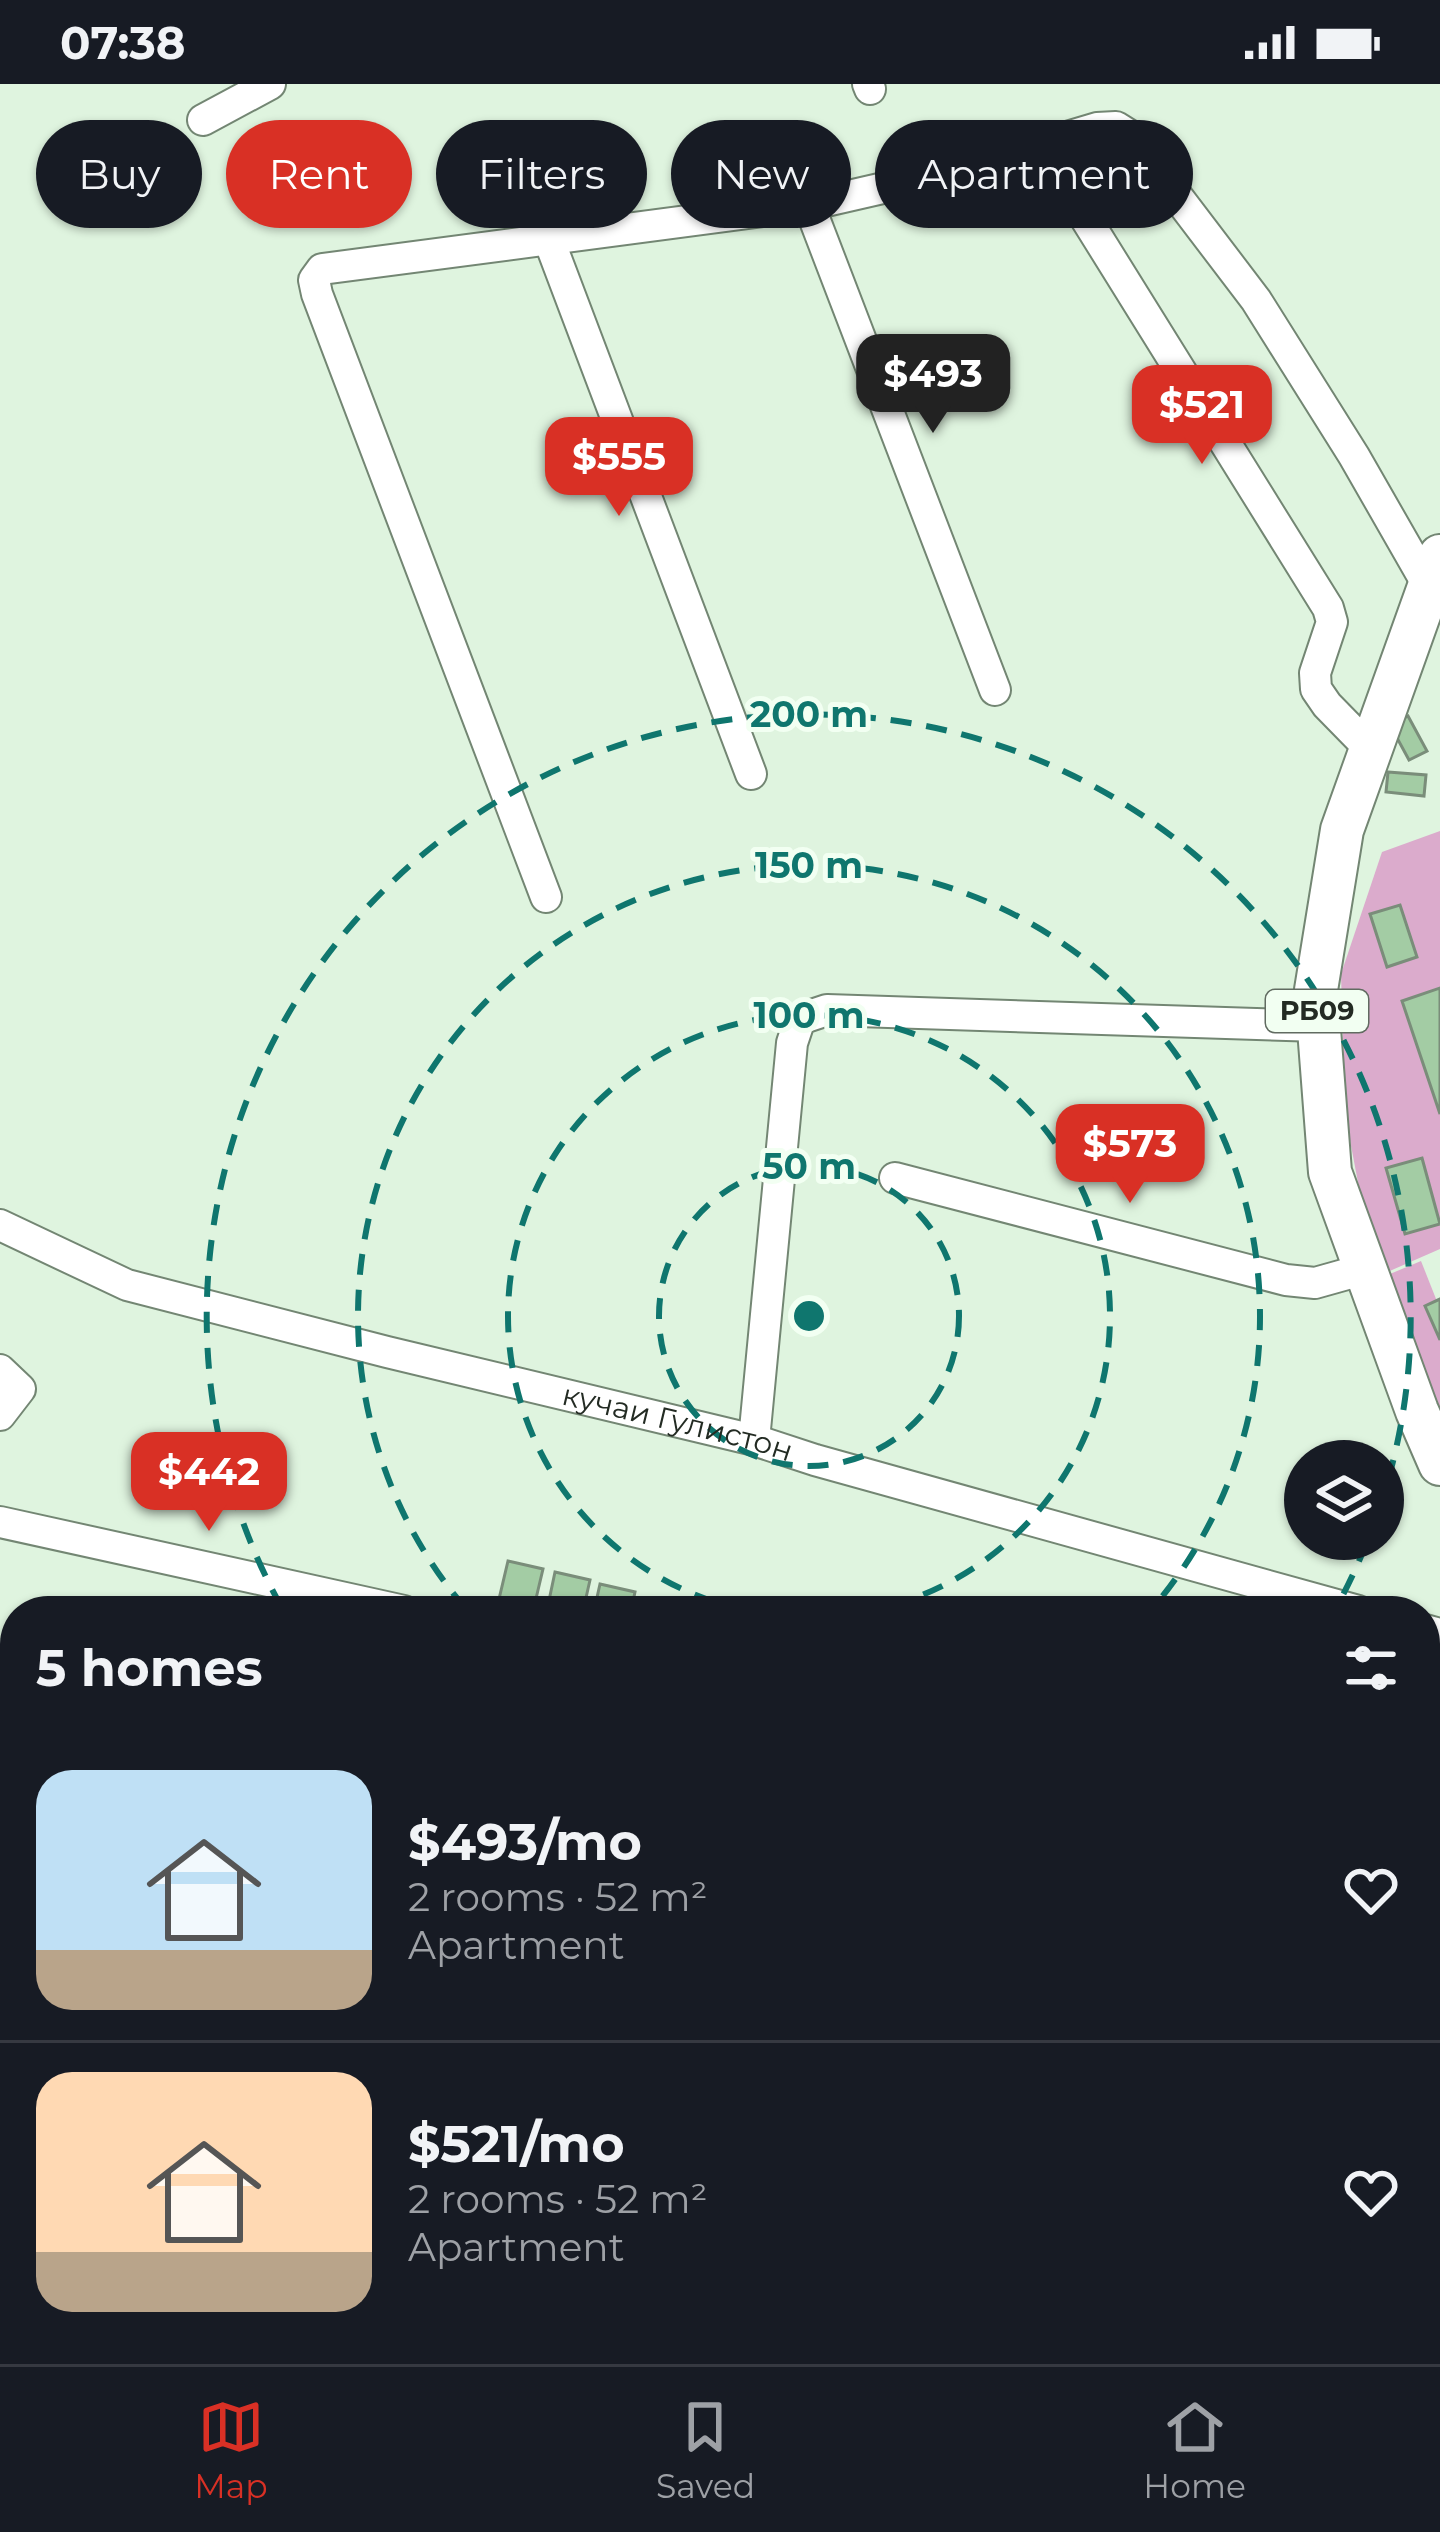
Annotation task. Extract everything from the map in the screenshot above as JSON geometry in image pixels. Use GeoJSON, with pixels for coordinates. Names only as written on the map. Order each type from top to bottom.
{"type":"FeatureCollection","features":[{"type":"Feature","properties":{"kind":"highway","name":"РБ09"},"geometry":{"type":"LineString","coordinates":[[1434,572],[1342,830],[1316,990],[1330,1172],[1440,1464]]}},
{"type":"Feature","properties":{"kind":"street"},"geometry":{"type":"LineString","coordinates":[[203,120],[269,84]]}},
{"type":"Feature","properties":{"kind":"street"},"geometry":{"type":"LineString","coordinates":[[1193,217],[1256,300],[1434,572]]}},
{"type":"Feature","properties":{"kind":"street"},"geometry":{"type":"LineString","coordinates":[[546,897],[314,280],[322,268],[671,224]]}},
{"type":"Feature","properties":{"kind":"street"},"geometry":{"type":"LineString","coordinates":[[818,228],[995,690]]}},
{"type":"Feature","properties":{"kind":"street"},"geometry":{"type":"LineString","coordinates":[[1092,228],[1328,608],[1332,622],[1315,674],[1316,688],[1371,750]]}},
{"type":"Feature","properties":{"kind":"street"},"geometry":{"type":"LineString","coordinates":[[549,240],[751,774]]}},
{"type":"Feature","properties":{"kind":"street"},"geometry":{"type":"LineString","coordinates":[[754,1441],[792,1043],[800,1019],[826,1010],[1319,1027]]}},
{"type":"Feature","properties":{"kind":"street"},"geometry":{"type":"LineString","coordinates":[[895,1178],[1286,1280],[1315,1283],[1365,1268]]}},
{"type":"Feature","properties":{"kind":"street","name":"кучаи Гулистон"},"geometry":{"type":"LineString","coordinates":[[0,1225],[127,1285],[754,1441],[1304,1596]]}},
{"type":"Feature","properties":{"kind":"street"},"geometry":{"type":"LineString","coordinates":[[0,1370],[20,1389],[0,1415]]}},
{"type":"Feature","properties":{"kind":"street"},"geometry":{"type":"LineString","coordinates":[[0,1522],[336,1596]]}},
{"type":"Feature","properties":{"kind":"shaded area"},"geometry":{"type":"Polygon","coordinates":[[[1440,831],[1440,1249],[1376,1277],[1345,1114],[1341,974],[1382,852],[1440,831]]]}},
{"type":"Feature","properties":{"kind":"shaded area"},"geometry":{"type":"Polygon","coordinates":[[[1421,1261],[1440,1309],[1440,1426],[1378,1279],[1421,1261]]]}},
{"type":"Feature","properties":{"kind":"building"},"geometry":{"type":"Polygon","coordinates":[[[1408,716],[1427,751],[1409,760],[1390,725],[1408,716]]]}},
{"type":"Feature","properties":{"kind":"building"},"geometry":{"type":"Polygon","coordinates":[[[1388,772],[1426,775],[1424,796],[1386,792],[1388,772]]]}},
{"type":"Feature","properties":{"kind":"building"},"geometry":{"type":"Polygon","coordinates":[[[1400,905],[1417,957],[1387,967],[1370,914],[1400,905]]]}},
{"type":"Feature","properties":{"kind":"building"},"geometry":{"type":"Polygon","coordinates":[[[1440,988],[1440,1114],[1402,1001],[1440,988]]]}},
{"type":"Feature","properties":{"kind":"building"},"geometry":{"type":"Polygon","coordinates":[[[1422,1158],[1440,1224],[1405,1234],[1386,1168],[1422,1158]]]}},
{"type":"Feature","properties":{"kind":"building"},"geometry":{"type":"Polygon","coordinates":[[[1440,1299],[1440,1340],[1425,1306],[1440,1299]]]}},
{"type":"Feature","properties":{"kind":"building"},"geometry":{"type":"Polygon","coordinates":[[[508,1561],[543,1569],[537,1596],[500,1596],[508,1561]]]}},
{"type":"Feature","properties":{"kind":"building"},"geometry":{"type":"Polygon","coordinates":[[[555,1572],[590,1580],[586,1596],[550,1596],[555,1572]]]}},
{"type":"Feature","properties":{"kind":"building"},"geometry":{"type":"Polygon","coordinates":[[[600,1584],[635,1592],[634,1596],[597,1596],[600,1584]]]}}]}
